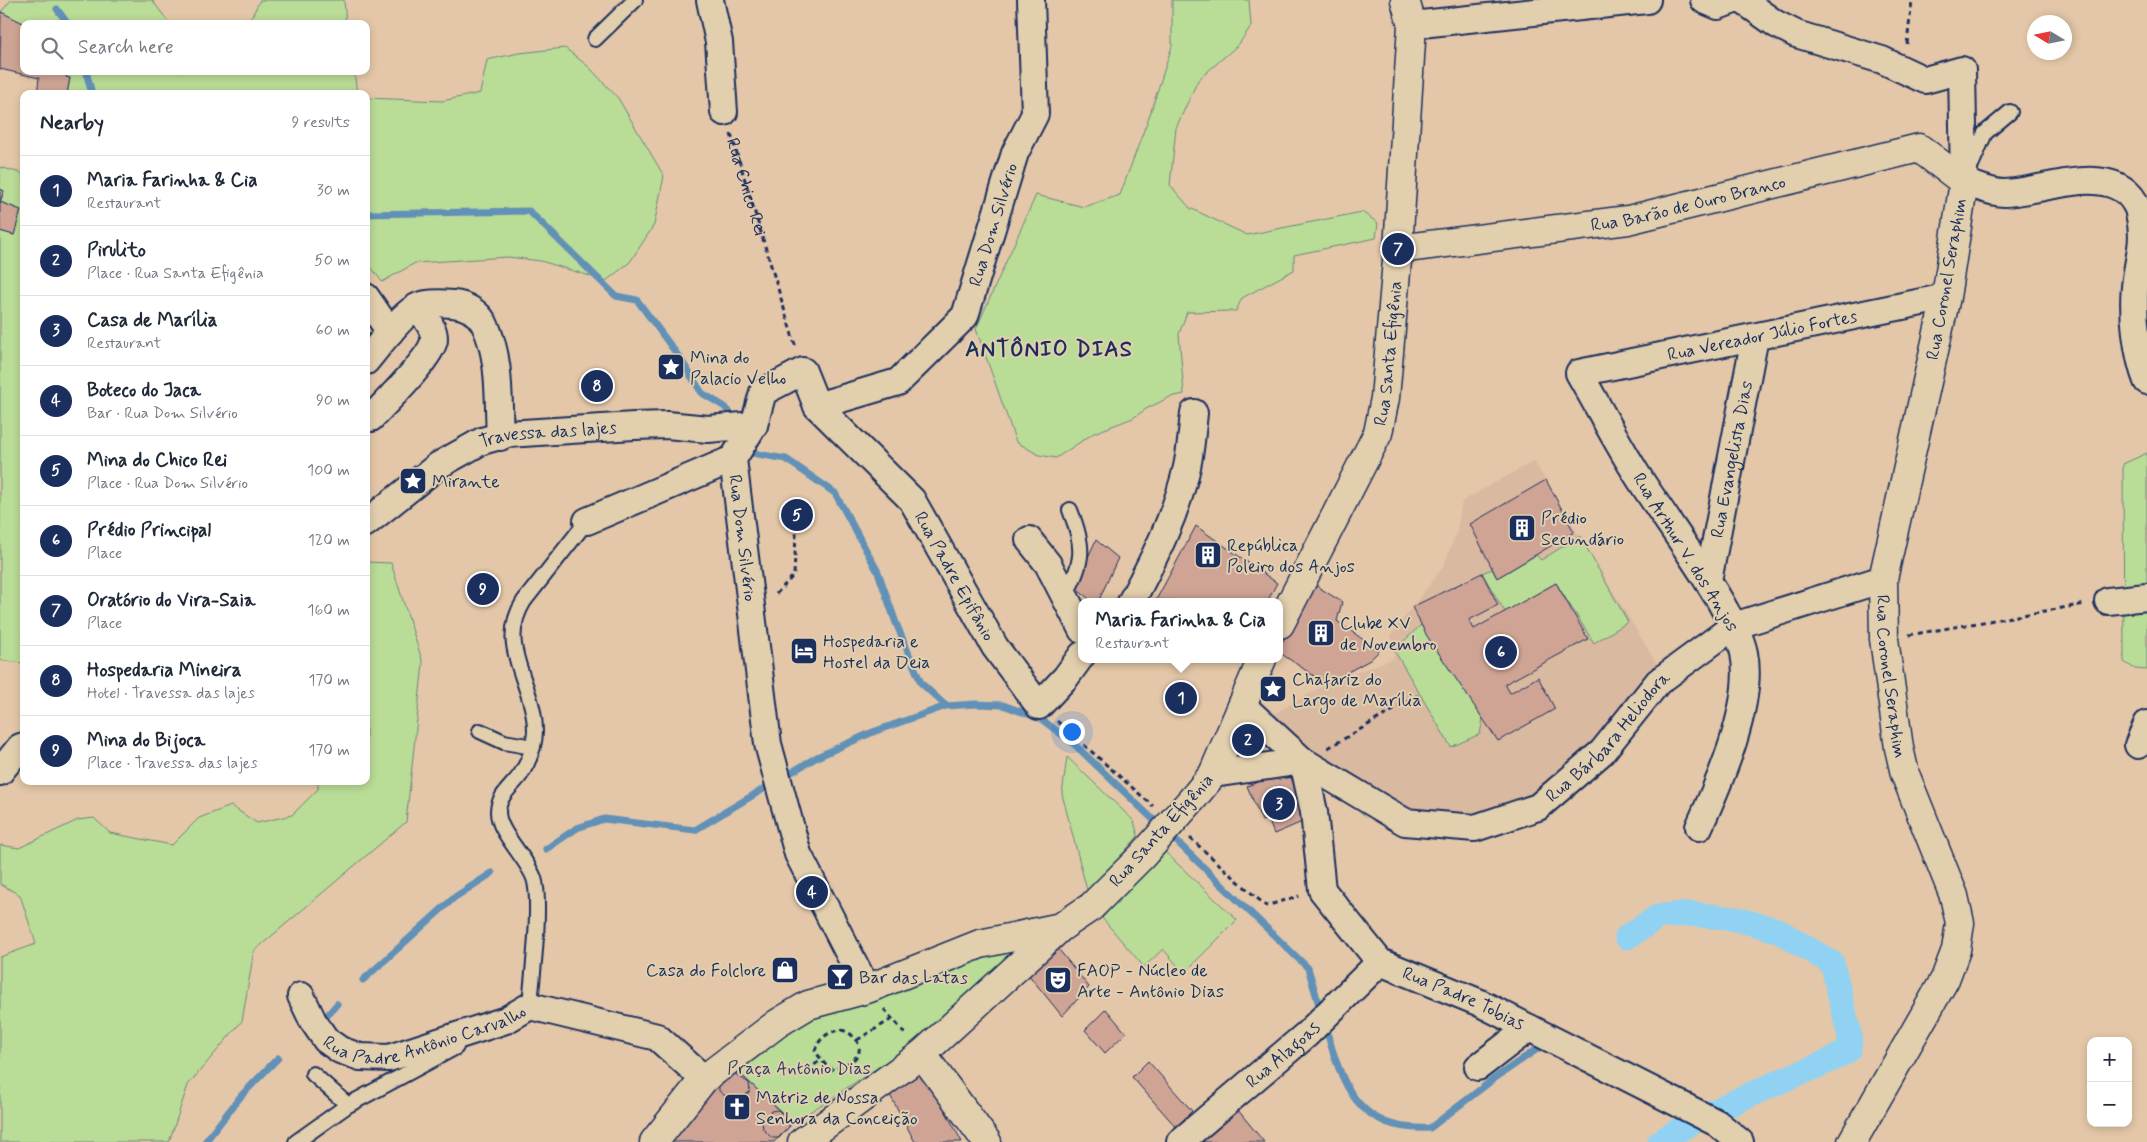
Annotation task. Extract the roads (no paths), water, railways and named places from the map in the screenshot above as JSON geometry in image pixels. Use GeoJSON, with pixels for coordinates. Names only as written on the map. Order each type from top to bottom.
{"type":"FeatureCollection","features":[{"type":"Feature","properties":{"kind":"street","name":"Rua Dom Silvério"},"geometry":{"type":"LineString","coordinates":[[867,989],[798,854],[768,744],[733,459],[754,426],[763,392],[803,371],[817,406],[898,382],[965,316],[1015,153],[1034,114],[1032,0]]}},
{"type":"Feature","properties":{"kind":"street"},"geometry":{"type":"LineString","coordinates":[[1408,12],[1647,0]]}},
{"type":"Feature","properties":{"kind":"street"},"geometry":{"type":"LineString","coordinates":[[1704,0],[1718,6],[1734,0]]}},
{"type":"Feature","properties":{"kind":"street"},"geometry":{"type":"LineString","coordinates":[[1742,0],[1776,24],[1796,34],[1882,60],[1925,80],[1962,70],[1964,182],[2003,193],[2071,181],[2095,181],[2107,184],[2127,194],[2136,205],[2145,235],[2142,261],[2135,286],[2135,316],[2142,369],[2147,381]]}},
{"type":"Feature","properties":{"kind":"street"},"geometry":{"type":"LineString","coordinates":[[708,2],[719,42],[724,112]]}},
{"type":"Feature","properties":{"kind":"street","name":"Rua Santa Efigênia"},"geometry":{"type":"LineString","coordinates":[[1283,618],[1378,433],[1385,398],[1398,249],[1408,12]]}},
{"type":"Feature","properties":{"kind":"street","name":"Rua Barão de Ouro Branco"},"geometry":{"type":"LineString","coordinates":[[1398,249],[1628,220],[1919,148],[1964,182]]}},
{"type":"Feature","properties":{"kind":"street","name":"Rua Coronel Seraphim"},"geometry":{"type":"LineString","coordinates":[[1852,1142],[1945,979],[1956,950],[1960,923],[1954,896],[1905,774],[1899,748],[1884,639],[1883,579],[1946,297],[1964,182]]}},
{"type":"Feature","properties":{"kind":"street","name":"Rua Vereador Júlio Fortes"},"geometry":{"type":"LineString","coordinates":[[1579,373],[1946,297]]}},
{"type":"Feature","properties":{"kind":"street"},"geometry":{"type":"LineString","coordinates":[[370,302],[390,332]]}},
{"type":"Feature","properties":{"kind":"street"},"geometry":{"type":"LineString","coordinates":[[370,357],[390,332],[417,306],[448,303],[466,306],[483,322],[492,347],[500,436]]}},
{"type":"Feature","properties":{"kind":"street"},"geometry":{"type":"LineString","coordinates":[[371,418],[423,360],[432,345],[433,331],[417,306]]}},
{"type":"Feature","properties":{"kind":"street","name":"Rua Evangelista Dias"},"geometry":{"type":"LineString","coordinates":[[1708,581],[1755,337]]}},
{"type":"Feature","properties":{"kind":"street","name":"Rua Arthur V. dos Anjos"},"geometry":{"type":"LineString","coordinates":[[1579,373],[1644,485],[1708,581],[1734,626],[1744,653],[1744,695],[1731,748],[1699,826]]}},
{"type":"Feature","properties":{"kind":"street","name":"Rua Padre Epifânio"},"geometry":{"type":"LineString","coordinates":[[817,406],[912,500],[995,648],[1039,706],[1066,677],[1078,660]]}},
{"type":"Feature","properties":{"kind":"street"},"geometry":{"type":"LineString","coordinates":[[1133,598],[1151,564],[1172,516],[1187,466],[1194,413]]}},
{"type":"Feature","properties":{"kind":"street","name":"Travessa das lajes"},"geometry":{"type":"LineString","coordinates":[[370,520],[439,465],[482,441],[500,436],[528,431],[634,426],[668,425],[708,429],[754,426]]}},
{"type":"Feature","properties":{"kind":"street"},"geometry":{"type":"LineString","coordinates":[[587,521],[733,459]]}},
{"type":"Feature","properties":{"kind":"street"},"geometry":{"type":"LineString","coordinates":[[1029,540],[1048,564],[1078,622]]}},
{"type":"Feature","properties":{"kind":"street","name":"Rua Bárbara Heliodora"},"geometry":{"type":"LineString","coordinates":[[1242,705],[1303,761],[1405,822],[1474,828],[1538,807],[1602,752],[1658,682],[1734,626],[1883,579]]}},
{"type":"Feature","properties":{"kind":"street"},"geometry":{"type":"LineString","coordinates":[[2108,601],[2147,597]]}},
{"type":"Feature","properties":{"kind":"street","name":"Rua Santa Efigênia"},"geometry":{"type":"LineString","coordinates":[[1061,928],[1091,906],[1143,855],[1213,774],[1260,663]]}},
{"type":"Feature","properties":{"kind":"street"},"geometry":{"type":"LineString","coordinates":[[0,772],[20,747]]}},
{"type":"Feature","properties":{"kind":"street"},"geometry":{"type":"LineString","coordinates":[[1213,774],[1303,761]]}},
{"type":"Feature","properties":{"kind":"street","name":"Rua Padre Tobias"},"geometry":{"type":"LineString","coordinates":[[1303,761],[1314,812],[1322,890],[1380,962],[1478,1002],[1717,1123],[1740,1142]]}},
{"type":"Feature","properties":{"kind":"street"},"geometry":{"type":"LineString","coordinates":[[654,1142],[704,1079],[778,1023],[808,1005],[867,989],[980,944],[1061,928]]}},
{"type":"Feature","properties":{"kind":"street"},"geometry":{"type":"LineString","coordinates":[[802,1142],[922,1054],[1061,928]]}},
{"type":"Feature","properties":{"kind":"street","name":"Rua Alagoas"},"geometry":{"type":"LineString","coordinates":[[1180,1142],[1307,1034],[1380,962]]}},
{"type":"Feature","properties":{"kind":"street","name":"Rua Padre Antônio Carvalho"},"geometry":{"type":"LineString","coordinates":[[301,996],[313,1021],[326,1040],[340,1050],[360,1057],[389,1058],[506,1020],[530,1006],[657,1038],[704,1079]]}},
{"type":"Feature","properties":{"kind":"street"},"geometry":{"type":"LineString","coordinates":[[1478,1067],[1529,1028]]}},
{"type":"Feature","properties":{"kind":"street"},"geometry":{"type":"LineString","coordinates":[[922,1054],[987,1142]]}},
{"type":"Feature","properties":{"kind":"lane"},"geometry":{"type":"LineString","coordinates":[[594,39],[635,0]]}},
{"type":"Feature","properties":{"kind":"lane"},"geometry":{"type":"LineString","coordinates":[[1964,182],[1985,133],[2010,112]]}},
{"type":"Feature","properties":{"kind":"lane"},"geometry":{"type":"LineString","coordinates":[[1065,594],[1078,570],[1081,558],[1079,533],[1070,510]]}},
{"type":"Feature","properties":{"kind":"lane"},"geometry":{"type":"LineString","coordinates":[[530,1006],[536,890],[527,864],[499,821],[498,811],[502,796],[520,775],[533,747],[533,714],[512,641],[512,627],[516,613],[524,601],[587,521]]}},
{"type":"Feature","properties":{"kind":"lane"},"geometry":{"type":"LineString","coordinates":[[480,731],[504,742],[533,747]]}},
{"type":"Feature","properties":{"kind":"lane"},"geometry":{"type":"LineString","coordinates":[[296,1142],[348,1105],[506,1020]]}},
{"type":"Feature","properties":{"kind":"lane"},"geometry":{"type":"LineString","coordinates":[[313,1074],[348,1105]]}},
{"type":"Feature","properties":{"kind":"waterway"},"geometry":{"type":"LineString","coordinates":[[57,9],[65,20]]}},
{"type":"Feature","properties":{"kind":"waterway"},"geometry":{"type":"LineString","coordinates":[[87,75],[91,90]]}},
{"type":"Feature","properties":{"kind":"waterway"},"geometry":{"type":"LineString","coordinates":[[370,214],[529,211],[616,296],[637,300],[679,357],[702,393],[725,407],[735,420]]}},
{"type":"Feature","properties":{"kind":"waterway"},"geometry":{"type":"LineString","coordinates":[[748,445],[752,453],[786,459],[835,493],[878,572],[896,623],[921,683],[946,706]]}},
{"type":"Feature","properties":{"kind":"waterway"},"geometry":{"type":"LineString","coordinates":[[546,849],[577,828],[604,819],[695,830],[817,757],[873,732],[946,706],[976,704],[1003,705],[1041,719],[1073,743],[1161,827]]}},
{"type":"Feature","properties":{"kind":"waterway"},"geometry":{"type":"LineString","coordinates":[[1169,834],[1308,968],[1321,1012]]}},
{"type":"Feature","properties":{"kind":"waterway"},"geometry":{"type":"LineString","coordinates":[[363,980],[455,897],[492,873]]}},
{"type":"Feature","properties":{"kind":"waterway"},"geometry":{"type":"LineString","coordinates":[[1627,937],[1659,916],[1692,914],[1736,919],[1777,930],[1832,963],[1850,1036],[1849,1050],[1842,1055],[1724,1107],[1691,1123],[1660,1142]]}},
{"type":"Feature","properties":{"kind":"waterway"},"geometry":{"type":"LineString","coordinates":[[324,1019],[337,1004]]}},
{"type":"Feature","properties":{"kind":"waterway"},"geometry":{"type":"LineString","coordinates":[[1325,1025],[1338,1067],[1346,1085],[1356,1100],[1369,1113],[1385,1122],[1405,1127],[1430,1128],[1495,1078],[1540,1047]]}},
{"type":"Feature","properties":{"kind":"waterway"},"geometry":{"type":"LineString","coordinates":[[205,1142],[241,1096],[278,1058]]}},
{"type":"Feature","properties":{"kind":"place","name":"Oratório do Vira-Saia"},"geometry":{"type":"Point","coordinates":[1398,249]}},
{"type":"Feature","properties":{"kind":"place","name":"Mina do Palacio Velho"},"geometry":{"type":"Point","coordinates":[671,367]}},
{"type":"Feature","properties":{"kind":"place","name":"Hospedaria Mineira"},"geometry":{"type":"Point","coordinates":[597,386]}},
{"type":"Feature","properties":{"kind":"place","name":"Mirante"},"geometry":{"type":"Point","coordinates":[413,481]}},
{"type":"Feature","properties":{"kind":"place","name":"Mina do Chico Rei"},"geometry":{"type":"Point","coordinates":[797,515]}},
{"type":"Feature","properties":{"kind":"place","name":"Prédio Secundário"},"geometry":{"type":"Point","coordinates":[1522,528]}},
{"type":"Feature","properties":{"kind":"place","name":"República Poleiro dos Anjos"},"geometry":{"type":"Point","coordinates":[1208,555]}},
{"type":"Feature","properties":{"kind":"place","name":"Mina do Bijoca"},"geometry":{"type":"Point","coordinates":[483,589]}},
{"type":"Feature","properties":{"kind":"place","name":"Clube XV de Novembro"},"geometry":{"type":"Point","coordinates":[1321,633]}},
{"type":"Feature","properties":{"kind":"place","name":"Hospedaria e Hostel da Deia"},"geometry":{"type":"Point","coordinates":[804,651]}},
{"type":"Feature","properties":{"kind":"place","name":"Prédio Principal"},"geometry":{"type":"Point","coordinates":[1501,652]}},
{"type":"Feature","properties":{"kind":"place","name":"Chafariz do Largo de Marília"},"geometry":{"type":"Point","coordinates":[1273,689]}},
{"type":"Feature","properties":{"kind":"place","name":"Maria Farinha & Cia"},"geometry":{"type":"Point","coordinates":[1181,698]}},
{"type":"Feature","properties":{"kind":"place","name":"Pirulito"},"geometry":{"type":"Point","coordinates":[1248,740]}},
{"type":"Feature","properties":{"kind":"place","name":"Casa de Marília"},"geometry":{"type":"Point","coordinates":[1279,804]}},
{"type":"Feature","properties":{"kind":"place","name":"Boteco do Jaca"},"geometry":{"type":"Point","coordinates":[812,892]}},
{"type":"Feature","properties":{"kind":"place","name":"Casa do Folclore"},"geometry":{"type":"Point","coordinates":[785,970]}},
{"type":"Feature","properties":{"kind":"place","name":"Bar das Latas"},"geometry":{"type":"Point","coordinates":[840,977]}},
{"type":"Feature","properties":{"kind":"place","name":"FAOP - Núcleo de Arte - Antônio Dias"},"geometry":{"type":"Point","coordinates":[1058,980]}},
{"type":"Feature","properties":{"kind":"place","name":"Matriz de Nossa Senhora da Conceição"},"geometry":{"type":"Point","coordinates":[737,1107]}},
{"type":"Feature","properties":{"kind":"district","name":"ANTÔNIO DIAS"},"geometry":{"type":"Point","coordinates":[1049,348]}},
{"type":"Feature","properties":{"kind":"park label","name":"Praça Antônio Dias"},"geometry":{"type":"Point","coordinates":[799,1068]}}]}
